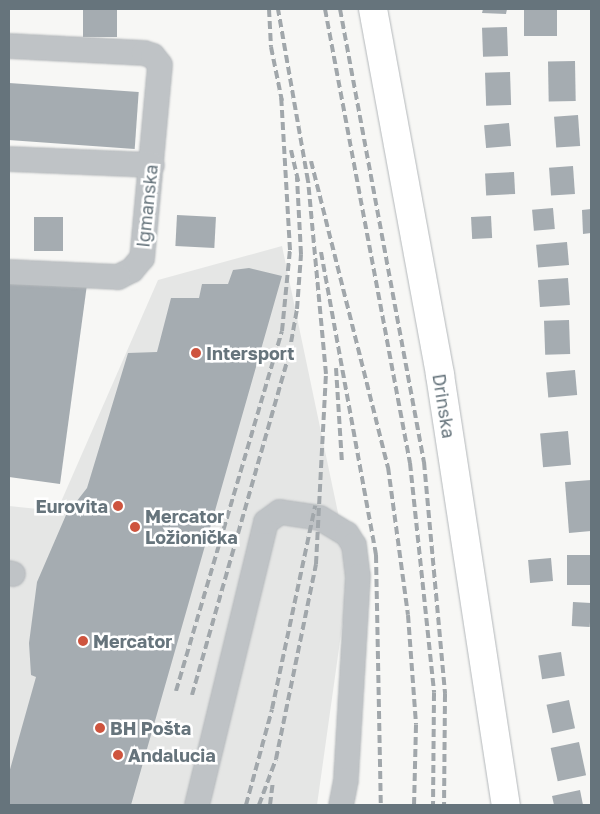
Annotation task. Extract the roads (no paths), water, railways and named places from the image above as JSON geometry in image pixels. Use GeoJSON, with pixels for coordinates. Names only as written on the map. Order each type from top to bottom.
{"type":"FeatureCollection","features":[{"type":"Feature","properties":{"kind":"main road","name":"Drinska"},"geometry":{"type":"LineString","coordinates":[[373,9],[440,374],[506,805]]}},
{"type":"Feature","properties":{"kind":"lane","name":"Igmanska"},"geometry":{"type":"LineString","coordinates":[[9,46],[144,53],[153,56],[160,65],[142,258],[132,270],[112,278],[9,272]]}},
{"type":"Feature","properties":{"kind":"lane"},"geometry":{"type":"LineString","coordinates":[[9,159],[152,165]]}},
{"type":"Feature","properties":{"kind":"lane"},"geometry":{"type":"LineString","coordinates":[[197,805],[266,522],[280,512],[320,518],[347,534],[354,545],[358,576],[346,780],[341,805]]}},
{"type":"Feature","properties":{"kind":"railway"},"geometry":{"type":"LineString","coordinates":[[269,9],[271,47],[282,101]]}},
{"type":"Feature","properties":{"kind":"railway"},"geometry":{"type":"LineString","coordinates":[[259,805],[276,759],[316,564],[326,374],[308,181],[278,9]]}},
{"type":"Feature","properties":{"kind":"railway"},"geometry":{"type":"LineString","coordinates":[[325,9],[410,463],[434,693],[433,805]]}},
{"type":"Feature","properties":{"kind":"railway"},"geometry":{"type":"LineString","coordinates":[[340,9],[424,462],[445,694],[444,805]]}},
{"type":"Feature","properties":{"kind":"railway"},"geometry":{"type":"LineString","coordinates":[[176,691],[282,331],[290,250],[281,94]]}},
{"type":"Feature","properties":{"kind":"railway"},"geometry":{"type":"LineString","coordinates":[[291,150],[299,184]]}},
{"type":"Feature","properties":{"kind":"railway"},"geometry":{"type":"LineString","coordinates":[[311,161],[388,467],[408,615],[416,725],[414,805]]}},
{"type":"Feature","properties":{"kind":"railway"},"geometry":{"type":"LineString","coordinates":[[192,695],[289,354],[297,309],[301,254],[297,177]]}},
{"type":"Feature","properties":{"kind":"railway"},"geometry":{"type":"LineString","coordinates":[[321,252],[376,555],[381,805]]}},
{"type":"Feature","properties":{"kind":"railway"},"geometry":{"type":"LineString","coordinates":[[336,368],[342,464]]}},
{"type":"Feature","properties":{"kind":"railway"},"geometry":{"type":"LineString","coordinates":[[246,805],[272,709],[315,506]]}},
{"type":"Feature","properties":{"kind":"railway"},"geometry":{"type":"LineString","coordinates":[[270,805],[273,782]]}},
{"type":"Feature","properties":{"kind":"place","name":"Intersport"},"geometry":{"type":"Point","coordinates":[196,353]}},
{"type":"Feature","properties":{"kind":"place","name":"Eurovita"},"geometry":{"type":"Point","coordinates":[118,506]}},
{"type":"Feature","properties":{"kind":"place","name":"Mercator Ložionička"},"geometry":{"type":"Point","coordinates":[135,527]}},
{"type":"Feature","properties":{"kind":"place","name":"Mercator"},"geometry":{"type":"Point","coordinates":[83,641]}},
{"type":"Feature","properties":{"kind":"place","name":"BH Pošta"},"geometry":{"type":"Point","coordinates":[100,728]}},
{"type":"Feature","properties":{"kind":"place","name":"Andalucia"},"geometry":{"type":"Point","coordinates":[118,755]}}]}
